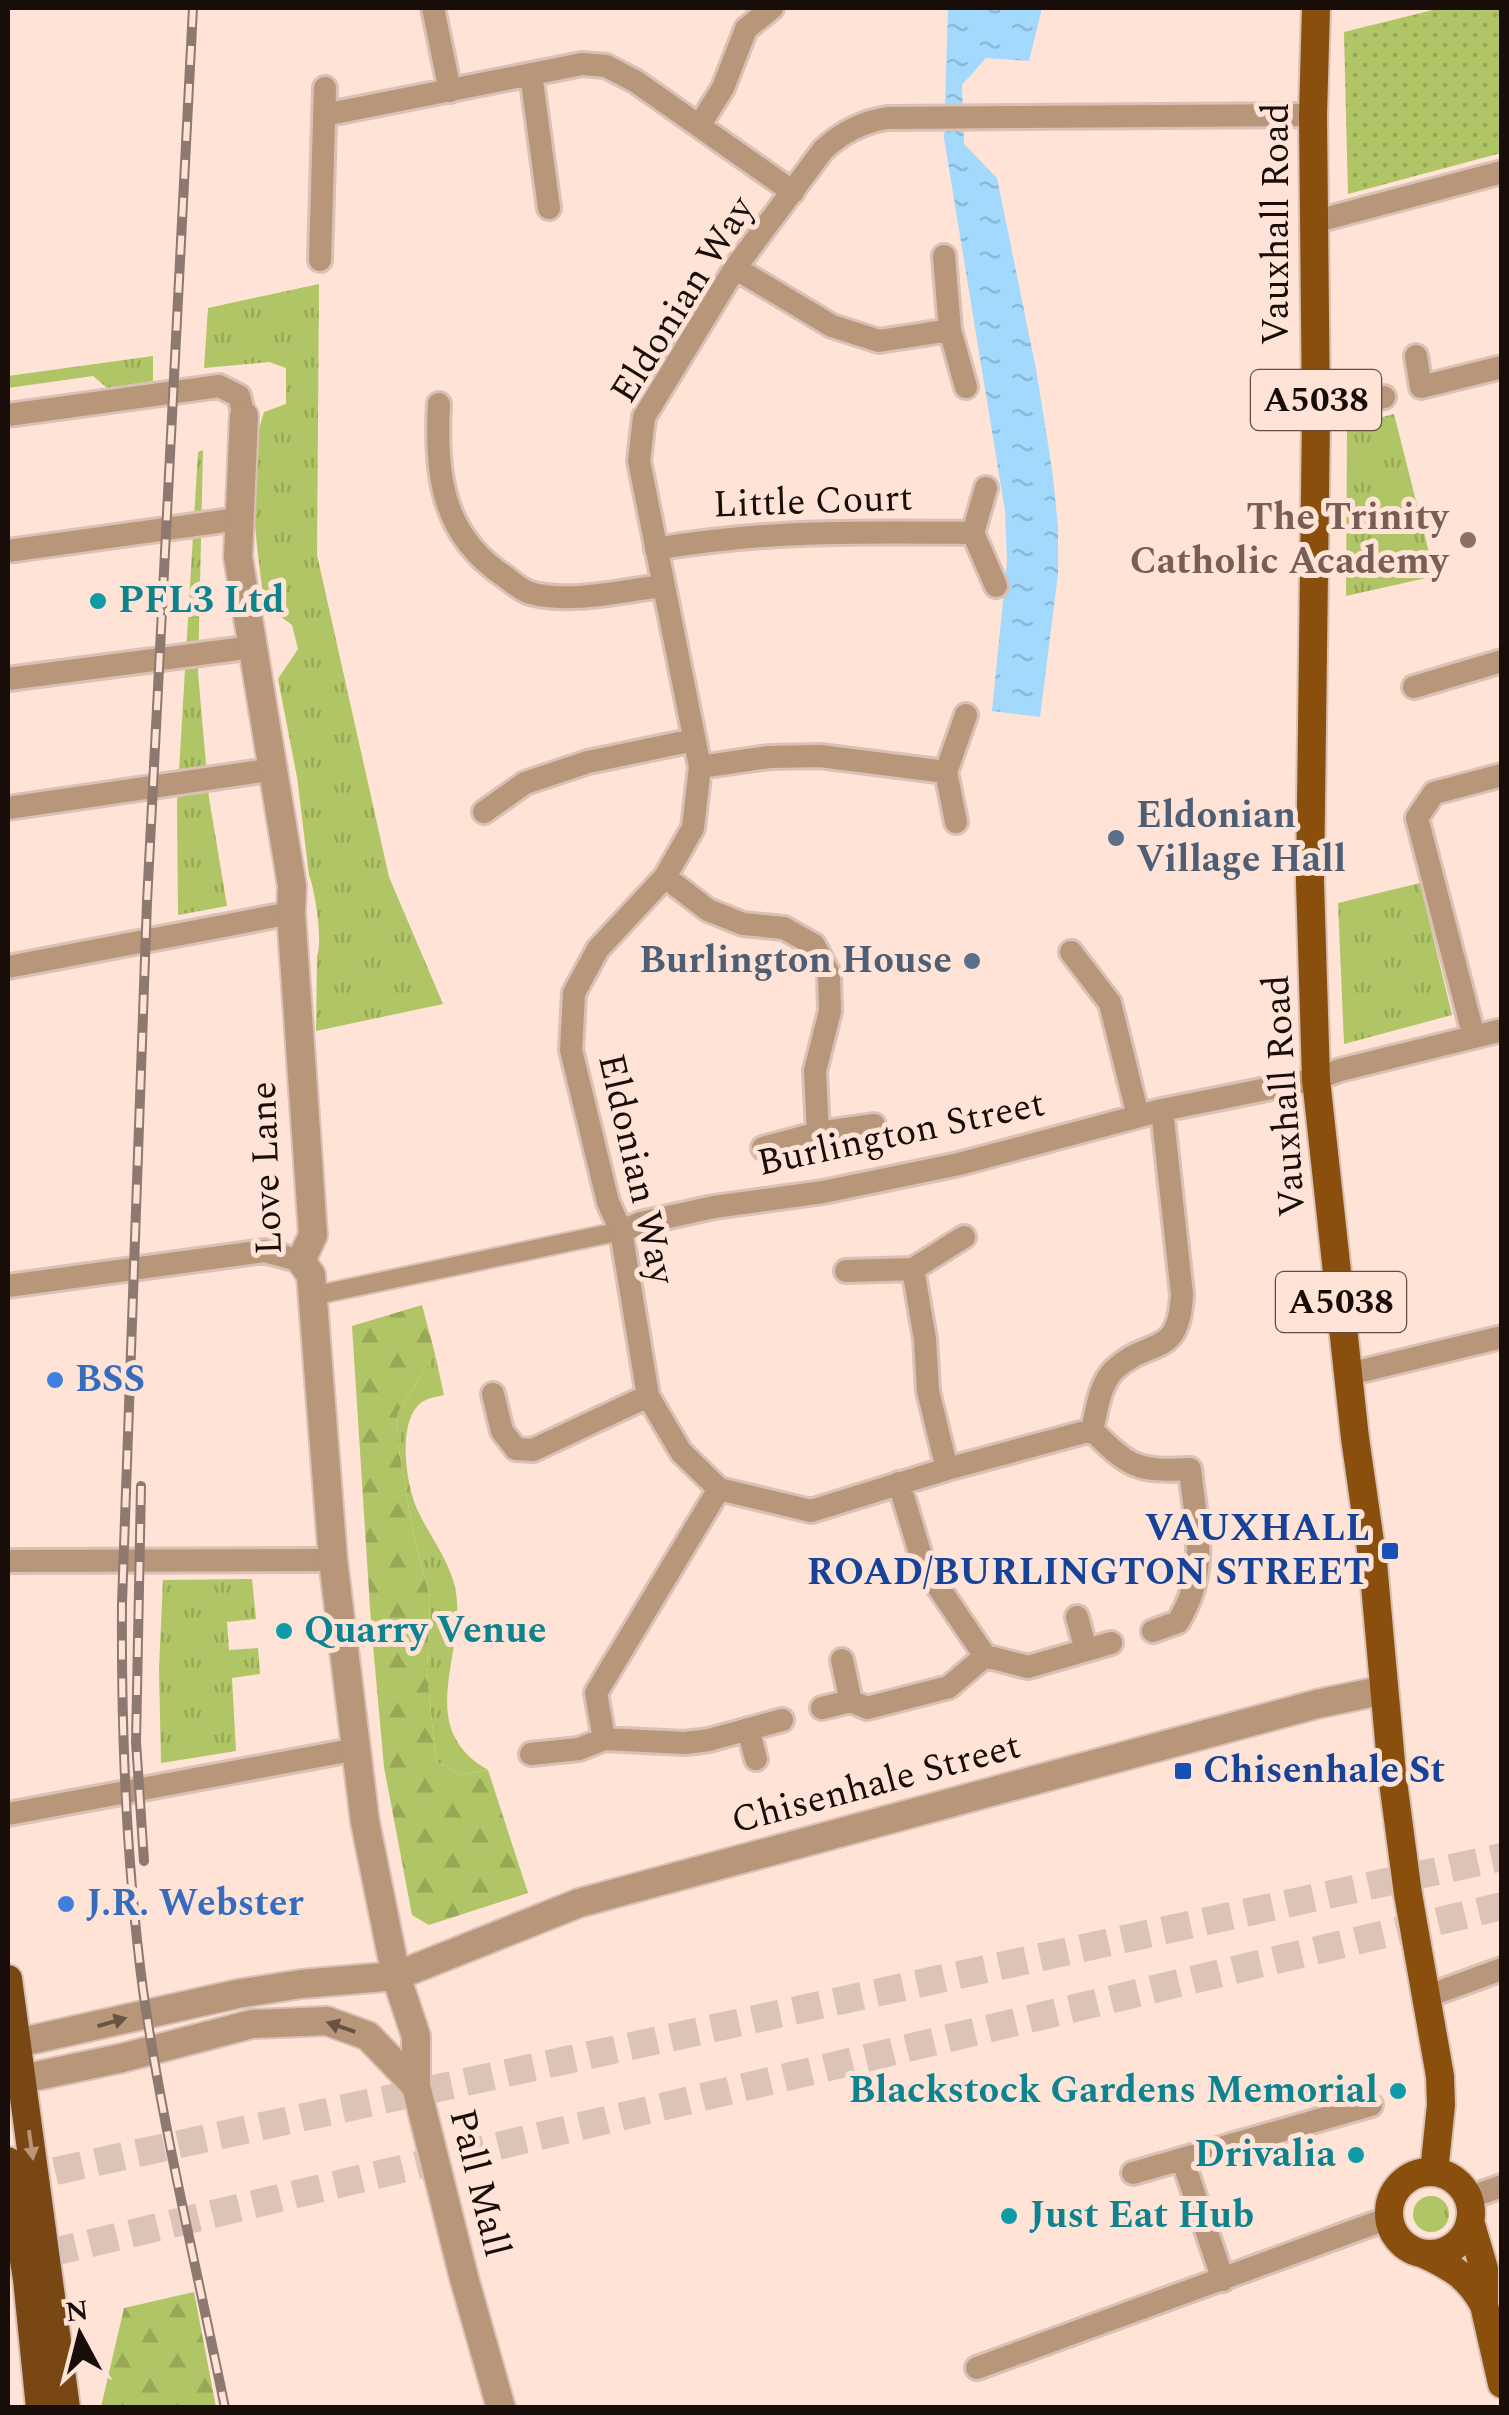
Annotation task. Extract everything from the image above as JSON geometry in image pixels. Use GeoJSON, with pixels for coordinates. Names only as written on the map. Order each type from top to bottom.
{"type":"FeatureCollection","features":[{"type":"Feature","properties":{"kind":"highway"},"geometry":{"type":"LineString","coordinates":[[8,1979],[22,2079],[45,2330],[40,2408]]}},
{"type":"Feature","properties":{"kind":"highway"},"geometry":{"type":"LineString","coordinates":[[8,2161],[66,2408]]}},
{"type":"Feature","properties":{"kind":"main road","name":"Vauxhall Road"},"geometry":{"type":"LineString","coordinates":[[1316,8],[1310,882],[1316,1079],[1373,1563],[1402,1851],[1441,2090],[1434,2172]]}},
{"type":"Feature","properties":{"kind":"main road"},"geometry":{"type":"LineString","coordinates":[[1484,2305],[1471,2282],[1460,2272],[1400,2242],[1388,2218],[1392,2196],[1409,2178],[1434,2172],[1454,2180],[1470,2210],[1484,2268],[1484,2305],[1502,2384]]}},
{"type":"Feature","properties":{"kind":"main road"},"geometry":{"type":"LineString","coordinates":[[1424,2254],[1448,2250],[1465,2234],[1470,2210]]}},
{"type":"Feature","properties":{"kind":"street"},"geometry":{"type":"LineString","coordinates":[[433,8],[450,91]]}},
{"type":"Feature","properties":{"kind":"street"},"geometry":{"type":"LineString","coordinates":[[699,126],[723,88],[746,29],[761,11]]}},
{"type":"Feature","properties":{"kind":"street"},"geometry":{"type":"LineString","coordinates":[[324,115],[582,64],[606,66],[792,192]]}},
{"type":"Feature","properties":{"kind":"street"},"geometry":{"type":"LineString","coordinates":[[531,74],[549,208]]}},
{"type":"Feature","properties":{"kind":"street"},"geometry":{"type":"LineString","coordinates":[[320,260],[326,88]]}},
{"type":"Feature","properties":{"kind":"street","name":"Eldonian Way"},"geometry":{"type":"LineString","coordinates":[[1092,1430],[811,1511],[720,1489],[681,1452],[648,1396],[622,1231],[608,1202],[570,1050],[574,993],[598,950],[665,877],[693,828],[700,767],[639,461],[644,417],[735,268],[792,192],[824,150],[869,121],[1313,115]]}},
{"type":"Feature","properties":{"kind":"street"},"geometry":{"type":"LineString","coordinates":[[1313,222],[1502,172]]}},
{"type":"Feature","properties":{"kind":"street"},"geometry":{"type":"LineString","coordinates":[[944,256],[950,330],[966,387]]}},
{"type":"Feature","properties":{"kind":"street"},"geometry":{"type":"LineString","coordinates":[[735,268],[832,326],[880,341],[950,330]]}},
{"type":"Feature","properties":{"kind":"street"},"geometry":{"type":"LineString","coordinates":[[1416,356],[1421,387],[1502,366]]}},
{"type":"Feature","properties":{"kind":"street"},"geometry":{"type":"LineString","coordinates":[[8,415],[219,386],[239,396],[244,416]]}},
{"type":"Feature","properties":{"kind":"street"},"geometry":{"type":"LineString","coordinates":[[1316,416],[1384,397]]}},
{"type":"Feature","properties":{"kind":"street"},"geometry":{"type":"LineString","coordinates":[[438,404],[436,444],[446,508],[478,559],[528,592],[582,596],[662,586]]}},
{"type":"Feature","properties":{"kind":"street","name":"Love Lane"},"geometry":{"type":"LineString","coordinates":[[244,416],[238,557],[292,886],[313,1235],[301,1261],[312,1275],[333,1560],[356,1750],[396,1976]]}},
{"type":"Feature","properties":{"kind":"street"},"geometry":{"type":"LineString","coordinates":[[986,488],[974,533],[996,586]]}},
{"type":"Feature","properties":{"kind":"street"},"geometry":{"type":"LineString","coordinates":[[8,552],[238,519]]}},
{"type":"Feature","properties":{"kind":"street","name":"Little Court"},"geometry":{"type":"LineString","coordinates":[[656,549],[724,537],[792,532],[974,533]]}},
{"type":"Feature","properties":{"kind":"street"},"geometry":{"type":"LineString","coordinates":[[8,679],[253,647]]}},
{"type":"Feature","properties":{"kind":"street"},"geometry":{"type":"LineString","coordinates":[[1414,687],[1502,660]]}},
{"type":"Feature","properties":{"kind":"street"},"geometry":{"type":"LineString","coordinates":[[956,822],[946,772],[966,715]]}},
{"type":"Feature","properties":{"kind":"street"},"geometry":{"type":"LineString","coordinates":[[484,812],[525,783],[588,762],[694,740]]}},
{"type":"Feature","properties":{"kind":"street"},"geometry":{"type":"LineString","coordinates":[[700,767],[769,757],[820,756],[946,772]]}},
{"type":"Feature","properties":{"kind":"street"},"geometry":{"type":"LineString","coordinates":[[8,808],[275,769]]}},
{"type":"Feature","properties":{"kind":"street"},"geometry":{"type":"LineString","coordinates":[[1474,1037],[1416,818],[1434,794],[1502,774]]}},
{"type":"Feature","properties":{"kind":"street"},"geometry":{"type":"LineString","coordinates":[[665,877],[708,910],[744,924],[784,928],[814,945],[829,974],[830,1011],[815,1072],[818,1133]]}},
{"type":"Feature","properties":{"kind":"street"},"geometry":{"type":"LineString","coordinates":[[8,968],[291,913]]}},
{"type":"Feature","properties":{"kind":"street"},"geometry":{"type":"LineString","coordinates":[[1071,952],[1110,1004],[1138,1116]]}},
{"type":"Feature","properties":{"kind":"street","name":"Burlington Street"},"geometry":{"type":"LineString","coordinates":[[312,1296],[622,1231],[641,1222],[714,1207],[823,1192],[959,1164],[1162,1110],[1316,1079],[1502,1030]]}},
{"type":"Feature","properties":{"kind":"street"},"geometry":{"type":"LineString","coordinates":[[1154,1632],[1178,1622],[1196,1585],[1200,1563],[1190,1469],[1140,1468],[1122,1460],[1092,1430],[1103,1386],[1112,1372],[1124,1362],[1162,1345],[1181,1321],[1182,1294],[1162,1110]]}},
{"type":"Feature","properties":{"kind":"street"},"geometry":{"type":"LineString","coordinates":[[763,1148],[818,1133],[874,1126]]}},
{"type":"Feature","properties":{"kind":"street"},"geometry":{"type":"LineString","coordinates":[[846,1271],[914,1270],[964,1238]]}},
{"type":"Feature","properties":{"kind":"street"},"geometry":{"type":"LineString","coordinates":[[8,1286],[264,1251],[301,1261]]}},
{"type":"Feature","properties":{"kind":"street"},"geometry":{"type":"LineString","coordinates":[[914,1270],[925,1339],[928,1392],[947,1469]]}},
{"type":"Feature","properties":{"kind":"street"},"geometry":{"type":"LineString","coordinates":[[1349,1374],[1502,1337]]}},
{"type":"Feature","properties":{"kind":"street"},"geometry":{"type":"LineString","coordinates":[[493,1394],[502,1431],[516,1449],[533,1450],[648,1396]]}},
{"type":"Feature","properties":{"kind":"street"},"geometry":{"type":"LineString","coordinates":[[899,1483],[924,1566],[984,1656],[1028,1667],[1111,1643]]}},
{"type":"Feature","properties":{"kind":"street"},"geometry":{"type":"LineString","coordinates":[[604,1739],[596,1693],[720,1489]]}},
{"type":"Feature","properties":{"kind":"street"},"geometry":{"type":"LineString","coordinates":[[8,1561],[333,1560]]}},
{"type":"Feature","properties":{"kind":"street"},"geometry":{"type":"LineString","coordinates":[[1078,1617],[1086,1650]]}},
{"type":"Feature","properties":{"kind":"street"},"geometry":{"type":"LineString","coordinates":[[822,1708],[851,1701],[866,1708],[949,1687],[984,1656]]}},
{"type":"Feature","properties":{"kind":"street"},"geometry":{"type":"LineString","coordinates":[[842,1660],[851,1701]]}},
{"type":"Feature","properties":{"kind":"street","name":"Chisenhale Street"},"geometry":{"type":"LineString","coordinates":[[17,2043],[238,1994],[396,1976],[580,1903],[1317,1704],[1384,1690]]}},
{"type":"Feature","properties":{"kind":"street"},"geometry":{"type":"LineString","coordinates":[[531,1754],[580,1748],[604,1739],[685,1743],[782,1720]]}},
{"type":"Feature","properties":{"kind":"street"},"geometry":{"type":"LineString","coordinates":[[748,1729],[756,1758]]}},
{"type":"Feature","properties":{"kind":"street"},"geometry":{"type":"LineString","coordinates":[[8,1814],[356,1750]]}},
{"type":"Feature","properties":{"kind":"street"},"geometry":{"type":"LineString","coordinates":[[1428,1996],[1502,1969]]}},
{"type":"Feature","properties":{"kind":"street","name":"Pall Mall"},"geometry":{"type":"LineString","coordinates":[[396,1976],[416,2036],[416,2086],[501,2408]]}},
{"type":"Feature","properties":{"kind":"street"},"geometry":{"type":"LineString","coordinates":[[252,2024],[301,1984]]}},
{"type":"Feature","properties":{"kind":"street"},"geometry":{"type":"LineString","coordinates":[[22,2079],[252,2024],[328,2020],[368,2036],[416,2086]]}},
{"type":"Feature","properties":{"kind":"street"},"geometry":{"type":"LineString","coordinates":[[1133,2173],[1371,2105]]}},
{"type":"Feature","properties":{"kind":"street"},"geometry":{"type":"LineString","coordinates":[[1183,2161],[1224,2280]]}},
{"type":"Feature","properties":{"kind":"street"},"geometry":{"type":"LineString","coordinates":[[1470,2210],[1502,2186]]}},
{"type":"Feature","properties":{"kind":"street"},"geometry":{"type":"LineString","coordinates":[[977,2368],[1388,2218]]}},
{"type":"Feature","properties":{"kind":"green space"},"geometry":{"type":"Polygon","coordinates":[[[1441,8],[1501,8],[1501,153],[1348,194],[1344,32],[1441,8]]]}},
{"type":"Feature","properties":{"kind":"green space"},"geometry":{"type":"Polygon","coordinates":[[[319,284],[317,555],[389,877],[443,1004],[316,1031],[318,915],[278,679],[298,649],[292,625],[264,604],[254,507],[258,435],[264,412],[286,404],[286,368],[269,362],[204,368],[208,308],[319,284]]]}},
{"type":"Feature","properties":{"kind":"green space"},"geometry":{"type":"Polygon","coordinates":[[[153,356],[153,381],[107,388],[93,376],[8,388],[8,376],[153,356]]]}},
{"type":"Feature","properties":{"kind":"green space"},"geometry":{"type":"Polygon","coordinates":[[[1394,414],[1435,576],[1346,596],[1347,430],[1351,425],[1394,414]]]}},
{"type":"Feature","properties":{"kind":"green space"},"geometry":{"type":"Polygon","coordinates":[[[203,450],[198,673],[209,798],[227,906],[178,915],[177,804],[198,452],[203,450]]]}},
{"type":"Feature","properties":{"kind":"green space"},"geometry":{"type":"Polygon","coordinates":[[[1420,883],[1452,1015],[1344,1044],[1338,903],[1420,883]]]}},
{"type":"Feature","properties":{"kind":"green space"},"geometry":{"type":"Polygon","coordinates":[[[422,1305],[435,1354],[398,1412],[396,1433],[413,1533],[430,1598],[427,1673],[436,1762],[461,1775],[488,1770],[528,1893],[429,1925],[412,1915],[384,1767],[352,1326],[422,1305]]]}},
{"type":"Feature","properties":{"kind":"green space"},"geometry":{"type":"Polygon","coordinates":[[[435,1354],[444,1395],[424,1401],[414,1411],[406,1438],[407,1471],[414,1500],[455,1587],[457,1612],[447,1710],[452,1732],[465,1752],[488,1770],[461,1775],[436,1762],[427,1673],[430,1598],[413,1533],[396,1433],[398,1412],[435,1354]]]}},
{"type":"Feature","properties":{"kind":"green space"},"geometry":{"type":"Polygon","coordinates":[[[252,1579],[256,1619],[227,1622],[229,1650],[258,1648],[260,1674],[232,1678],[236,1751],[161,1763],[159,1669],[163,1580],[252,1579]]]}},
{"type":"Feature","properties":{"kind":"green space"},"geometry":{"type":"Polygon","coordinates":[[[1431,2196],[1444,2201],[1449,2214],[1444,2227],[1431,2232],[1418,2227],[1413,2214],[1418,2201],[1431,2196]]]}},
{"type":"Feature","properties":{"kind":"green space"},"geometry":{"type":"Polygon","coordinates":[[[194,2292],[216,2407],[101,2407],[124,2308],[194,2292]]]}},
{"type":"Feature","properties":{"kind":"water"},"geometry":{"type":"Polygon","coordinates":[[[948,8],[1042,8],[1029,61],[986,58],[962,85],[964,144],[997,178],[1052,469],[1058,574],[1040,717],[992,711],[1007,562],[1005,511],[944,138],[948,8]]]}},
{"type":"Feature","properties":{"kind":"tunnel"},"geometry":{"type":"LineString","coordinates":[[14,2180],[1502,1857]]}},
{"type":"Feature","properties":{"kind":"tunnel"},"geometry":{"type":"LineString","coordinates":[[8,2263],[1502,1906]]}},
{"type":"Feature","properties":{"kind":"railway"},"geometry":{"type":"LineString","coordinates":[[193,8],[147,902],[122,1603],[122,1700],[129,1845],[143,1990],[170,2147],[225,2408]]}},
{"type":"Feature","properties":{"kind":"railway"},"geometry":{"type":"LineString","coordinates":[[141,1486],[136,1742],[144,1861]]}},
{"type":"Feature","properties":{"kind":"place","name":"The Trinity Catholic Academy"},"geometry":{"type":"Point","coordinates":[1468,540]}},
{"type":"Feature","properties":{"kind":"place","name":"PFL3 Ltd"},"geometry":{"type":"Point","coordinates":[98,601]}},
{"type":"Feature","properties":{"kind":"place","name":"Eldonian Village Hall"},"geometry":{"type":"Point","coordinates":[1116,838]}},
{"type":"Feature","properties":{"kind":"place","name":"Burlington House"},"geometry":{"type":"Point","coordinates":[972,961]}},
{"type":"Feature","properties":{"kind":"place","name":"BSS"},"geometry":{"type":"Point","coordinates":[55,1380]}},
{"type":"Feature","properties":{"kind":"place","name":"VAUXHALL ROAD/BURLINGTON STREET"},"geometry":{"type":"Point","coordinates":[1390,1551]}},
{"type":"Feature","properties":{"kind":"place","name":"Quarry Venue"},"geometry":{"type":"Point","coordinates":[284,1631]}},
{"type":"Feature","properties":{"kind":"place","name":"Chisenhale St"},"geometry":{"type":"Point","coordinates":[1183,1771]}},
{"type":"Feature","properties":{"kind":"place","name":"J.R. Webster"},"geometry":{"type":"Point","coordinates":[66,1904]}},
{"type":"Feature","properties":{"kind":"place","name":"Blackstock Gardens Memorial"},"geometry":{"type":"Point","coordinates":[1398,2091]}},
{"type":"Feature","properties":{"kind":"place","name":"Drivalia"},"geometry":{"type":"Point","coordinates":[1356,2155]}},
{"type":"Feature","properties":{"kind":"place","name":"Just Eat Hub"},"geometry":{"type":"Point","coordinates":[1009,2216]}}]}
